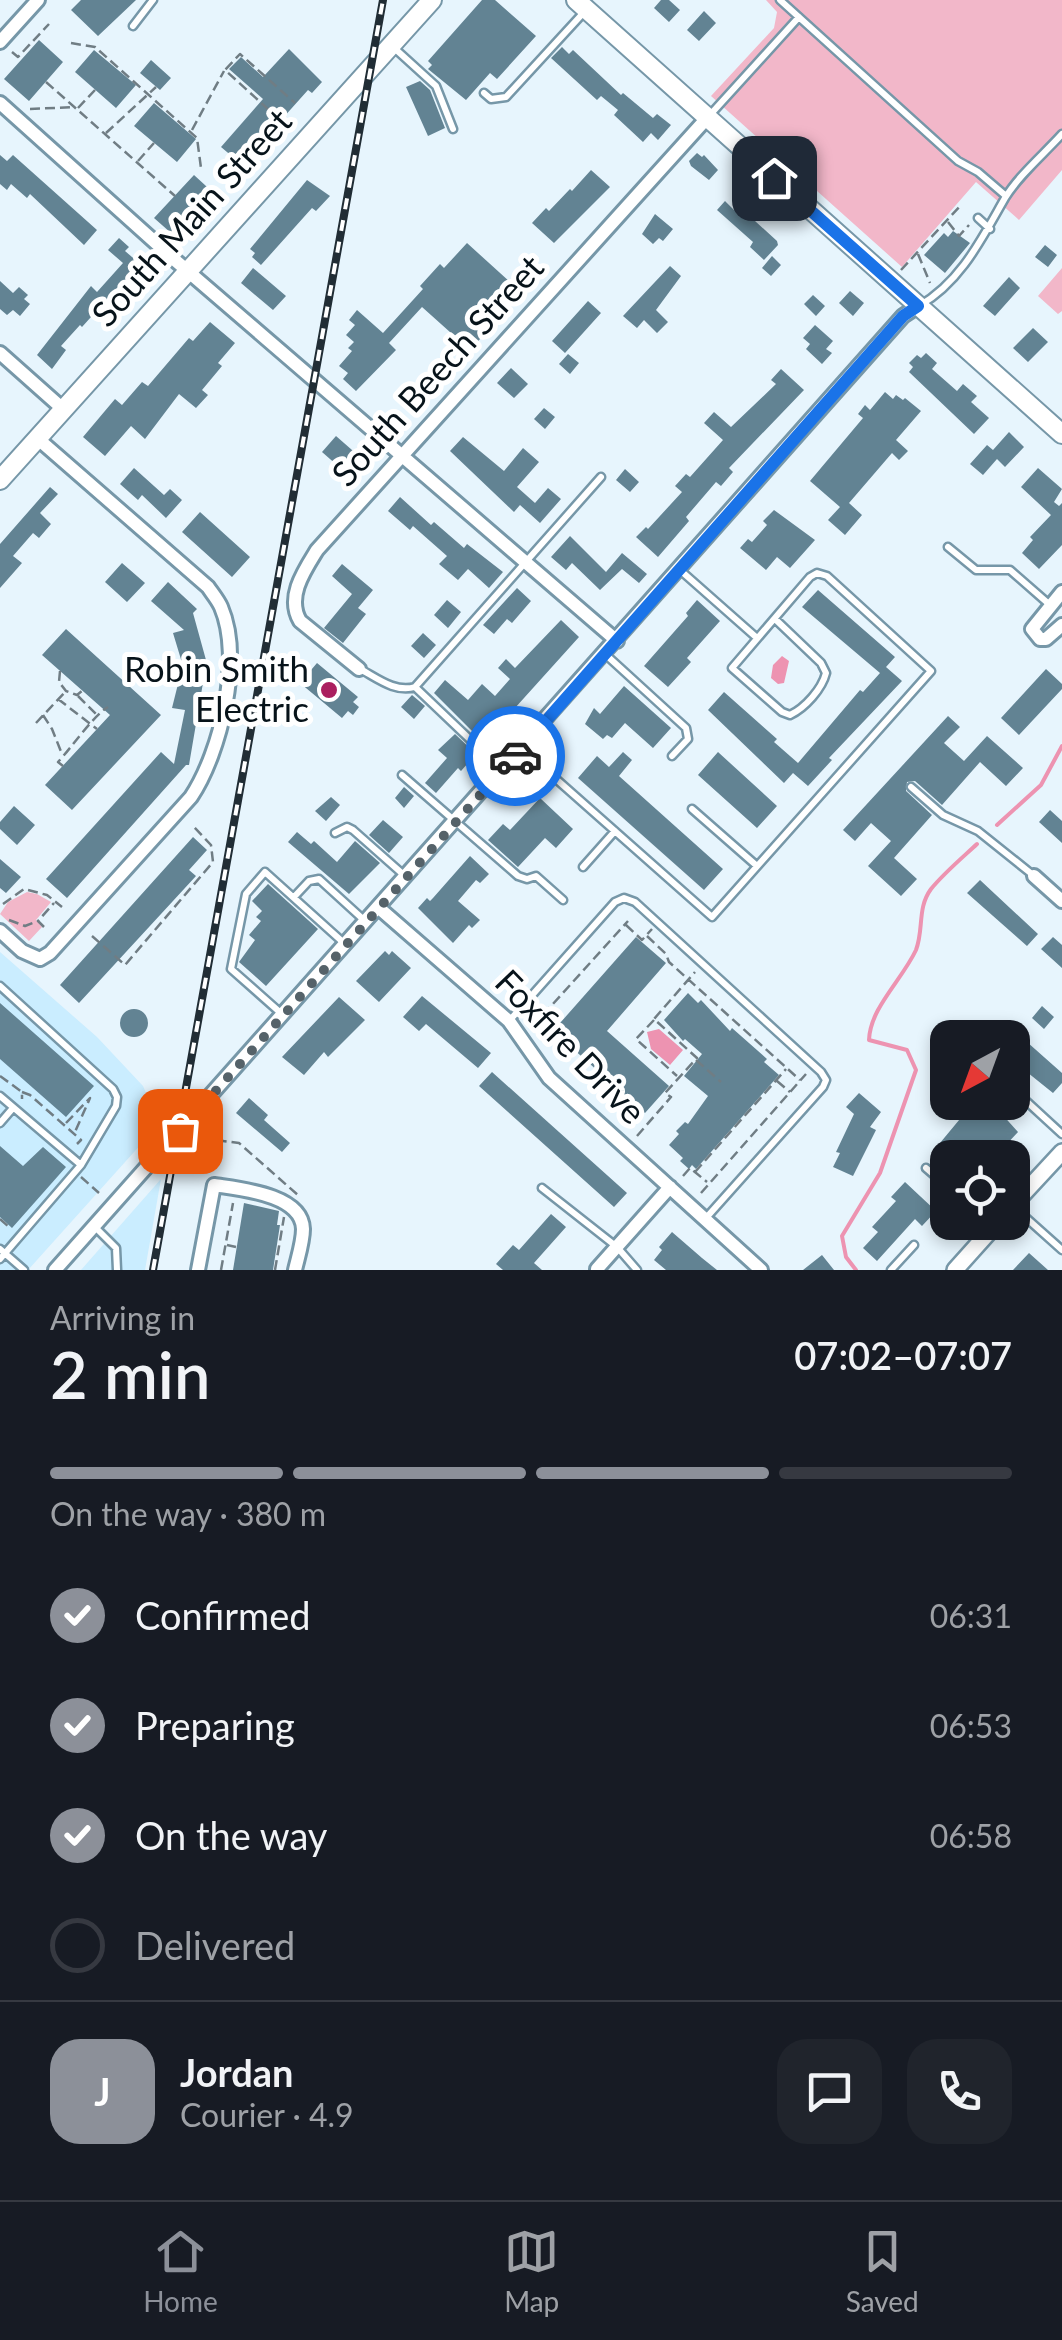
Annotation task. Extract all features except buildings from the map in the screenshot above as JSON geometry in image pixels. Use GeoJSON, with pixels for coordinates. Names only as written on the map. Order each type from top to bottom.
{"type":"FeatureCollection","features":[{"type":"Feature","properties":{"kind":"main road","name":"South Main Street"},"geometry":{"type":"LineString","coordinates":[[0,480],[432,0]]}},
{"type":"Feature","properties":{"kind":"main road"},"geometry":{"type":"LineString","coordinates":[[581,5],[1062,434]]}},
{"type":"Feature","properties":{"kind":"street"},"geometry":{"type":"LineString","coordinates":[[4,46],[38,0]]}},
{"type":"Feature","properties":{"kind":"street"},"geometry":{"type":"LineString","coordinates":[[0,103],[617,640]]}},
{"type":"Feature","properties":{"kind":"street","name":"South Beech Street"},"geometry":{"type":"LineString","coordinates":[[359,669],[294,612],[302,574],[316,550],[707,118]]}},
{"type":"Feature","properties":{"kind":"street"},"geometry":{"type":"LineString","coordinates":[[55,1270],[890,330],[918,306]]}},
{"type":"Feature","properties":{"kind":"street"},"geometry":{"type":"LineString","coordinates":[[0,353],[63,410]]}},
{"type":"Feature","properties":{"kind":"street"},"geometry":{"type":"LineString","coordinates":[[2,932],[31,957],[40,959],[50,953],[191,797],[207,774],[220,728],[230,655],[222,608],[208,587],[37,438]]}},
{"type":"Feature","properties":{"kind":"street"},"geometry":{"type":"LineString","coordinates":[[1062,592],[1034,624],[1034,634],[1046,640],[1062,625]]}},
{"type":"Feature","properties":{"kind":"street"},"geometry":{"type":"LineString","coordinates":[[1034,876],[1062,902]]}},
{"type":"Feature","properties":{"kind":"street","name":"Foxfire Drive"},"geometry":{"type":"LineString","coordinates":[[379,908],[510,1021],[549,1078],[762,1270]]}},
{"type":"Feature","properties":{"kind":"street"},"geometry":{"type":"LineString","coordinates":[[1030,1187],[1062,1152]]}},
{"type":"Feature","properties":{"kind":"street"},"geometry":{"type":"LineString","coordinates":[[198,1270],[214,1184],[278,1198],[298,1216],[303,1224],[295,1270]]}},
{"type":"Feature","properties":{"kind":"street"},"geometry":{"type":"LineString","coordinates":[[597,1270],[670,1187]]}},
{"type":"Feature","properties":{"kind":"street"},"geometry":{"type":"LineString","coordinates":[[955,1270],[980,1240]]}},
{"type":"Feature","properties":{"kind":"lane"},"geometry":{"type":"LineString","coordinates":[[133,26],[154,0]]}},
{"type":"Feature","properties":{"kind":"lane"},"geometry":{"type":"LineString","coordinates":[[784,1],[958,161],[1006,196]]}},
{"type":"Feature","properties":{"kind":"lane"},"geometry":{"type":"LineString","coordinates":[[484,93],[492,99],[506,97],[581,5]]}},
{"type":"Feature","properties":{"kind":"lane"},"geometry":{"type":"LineString","coordinates":[[707,118],[799,17]]}},
{"type":"Feature","properties":{"kind":"lane"},"geometry":{"type":"LineString","coordinates":[[392,45],[436,86],[454,129]]}},
{"type":"Feature","properties":{"kind":"lane"},"geometry":{"type":"LineString","coordinates":[[918,306],[964,266],[990,230],[1006,196],[1062,134]]}},
{"type":"Feature","properties":{"kind":"lane"},"geometry":{"type":"LineString","coordinates":[[977,218],[990,230]]}},
{"type":"Feature","properties":{"kind":"lane"},"geometry":{"type":"LineString","coordinates":[[415,687],[601,477]]}},
{"type":"Feature","properties":{"kind":"lane"},"geometry":{"type":"LineString","coordinates":[[948,547],[976,570],[1010,570],[1050,604]]}},
{"type":"Feature","properties":{"kind":"lane"},"geometry":{"type":"LineString","coordinates":[[680,570],[758,638]]}},
{"type":"Feature","properties":{"kind":"lane"},"geometry":{"type":"LineString","coordinates":[[521,748],[712,918],[931,671],[818,573],[810,577],[774,619],[758,638],[732,668],[790,715],[824,683],[826,673],[821,663],[774,619]]}},
{"type":"Feature","properties":{"kind":"lane"},"geometry":{"type":"LineString","coordinates":[[605,654],[686,728],[688,739],[672,756]]}},
{"type":"Feature","properties":{"kind":"lane"},"geometry":{"type":"LineString","coordinates":[[359,669],[394,687],[415,687],[502,770]]}},
{"type":"Feature","properties":{"kind":"lane"},"geometry":{"type":"LineString","coordinates":[[402,775],[518,876],[536,876],[563,900]]}},
{"type":"Feature","properties":{"kind":"lane"},"geometry":{"type":"LineString","coordinates":[[911,787],[942,815],[978,831],[1034,876]]}},
{"type":"Feature","properties":{"kind":"lane"},"geometry":{"type":"LineString","coordinates":[[692,809],[757,866]]}},
{"type":"Feature","properties":{"kind":"lane"},"geometry":{"type":"LineString","coordinates":[[335,833],[347,827],[353,830],[406,877]]}},
{"type":"Feature","properties":{"kind":"lane"},"geometry":{"type":"LineString","coordinates":[[583,868],[615,831]]}},
{"type":"Feature","properties":{"kind":"lane"},"geometry":{"type":"LineString","coordinates":[[283,1015],[231,969],[246,894],[265,872],[346,944]]}},
{"type":"Feature","properties":{"kind":"lane"},"geometry":{"type":"LineString","coordinates":[[294,897],[309,881],[319,880],[366,922]]}},
{"type":"Feature","properties":{"kind":"lane"},"geometry":{"type":"LineString","coordinates":[[510,1021],[615,902],[624,898],[658,923],[814,1065],[826,1080],[823,1087],[706,1218]]}},
{"type":"Feature","properties":{"kind":"lane"},"geometry":{"type":"LineString","coordinates":[[0,986],[113,1088],[117,1096],[116,1106],[82,1165],[2,1254],[24,1270]]}},
{"type":"Feature","properties":{"kind":"lane"},"geometry":{"type":"LineString","coordinates":[[0,1096],[82,1165]]}},
{"type":"Feature","properties":{"kind":"lane"},"geometry":{"type":"LineString","coordinates":[[1030,1105],[1062,1134]]}},
{"type":"Feature","properties":{"kind":"lane"},"geometry":{"type":"LineString","coordinates":[[0,1123],[14,1108]]}},
{"type":"Feature","properties":{"kind":"lane"},"geometry":{"type":"LineString","coordinates":[[926,1168],[930,1172]]}},
{"type":"Feature","properties":{"kind":"lane"},"geometry":{"type":"LineString","coordinates":[[542,1188],[617,1247],[637,1270]]}},
{"type":"Feature","properties":{"kind":"lane"},"geometry":{"type":"LineString","coordinates":[[1030,1221],[1062,1250]]}},
{"type":"Feature","properties":{"kind":"lane"},"geometry":{"type":"LineString","coordinates":[[94,1226],[116,1248],[117,1270]]}},
{"type":"Feature","properties":{"kind":"lane"},"geometry":{"type":"LineString","coordinates":[[891,1270],[914,1245]]}},
{"type":"Feature","properties":{"kind":"path"},"geometry":{"type":"LineString","coordinates":[[4,46],[18,57],[49,24]]}},
{"type":"Feature","properties":{"kind":"path"},"geometry":{"type":"LineString","coordinates":[[71,43],[95,48],[190,132],[198,142],[202,168]]}},
{"type":"Feature","properties":{"kind":"path"},"geometry":{"type":"LineString","coordinates":[[190,132],[225,70],[240,54],[295,103]]}},
{"type":"Feature","properties":{"kind":"path"},"geometry":{"type":"LineString","coordinates":[[225,70],[292,132]]}},
{"type":"Feature","properties":{"kind":"path"},"geometry":{"type":"LineString","coordinates":[[46,82],[174,196]]}},
{"type":"Feature","properties":{"kind":"path"},"geometry":{"type":"LineString","coordinates":[[105,134],[156,87]]}},
{"type":"Feature","properties":{"kind":"path"},"geometry":{"type":"LineString","coordinates":[[24,109],[76,108],[95,90]]}},
{"type":"Feature","properties":{"kind":"path"},"geometry":{"type":"LineString","coordinates":[[137,162],[154,142]]}},
{"type":"Feature","properties":{"kind":"path"},"geometry":{"type":"LineString","coordinates":[[900,271],[961,205]]}},
{"type":"Feature","properties":{"kind":"path"},"geometry":{"type":"LineString","coordinates":[[947,221],[960,236],[977,218]]}},
{"type":"Feature","properties":{"kind":"path"},"geometry":{"type":"LineString","coordinates":[[917,252],[935,295]]}},
{"type":"Feature","properties":{"kind":"path"},"geometry":{"type":"LineString","coordinates":[[60,671],[58,682],[66,691],[77,694],[96,714]]}},
{"type":"Feature","properties":{"kind":"path"},"geometry":{"type":"LineString","coordinates":[[36,724],[66,691]]}},
{"type":"Feature","properties":{"kind":"path"},"geometry":{"type":"LineString","coordinates":[[77,694],[82,691]]}},
{"type":"Feature","properties":{"kind":"path"},"geometry":{"type":"LineString","coordinates":[[58,699],[97,729]]}},
{"type":"Feature","properties":{"kind":"path"},"geometry":{"type":"LineString","coordinates":[[44,703],[50,708]]}},
{"type":"Feature","properties":{"kind":"path"},"geometry":{"type":"LineString","coordinates":[[62,766],[58,762],[92,724],[96,714],[108,707]]}},
{"type":"Feature","properties":{"kind":"path"},"geometry":{"type":"LineString","coordinates":[[43,715],[62,758]]}},
{"type":"Feature","properties":{"kind":"path"},"geometry":{"type":"LineString","coordinates":[[92,936],[125,965],[212,862],[211,844],[192,826]]}},
{"type":"Feature","properties":{"kind":"path"},"geometry":{"type":"LineString","coordinates":[[2,904],[24,889],[36,890],[62,908]]}},
{"type":"Feature","properties":{"kind":"path"},"geometry":{"type":"LineString","coordinates":[[11,920],[20,926],[38,921],[55,902]]}},
{"type":"Feature","properties":{"kind":"path"},"geometry":{"type":"LineString","coordinates":[[2,932],[17,912]]}},
{"type":"Feature","properties":{"kind":"path"},"geometry":{"type":"LineString","coordinates":[[38,921],[44,927]]}},
{"type":"Feature","properties":{"kind":"path"},"geometry":{"type":"LineString","coordinates":[[533,1026],[626,923],[642,940],[658,923]]}},
{"type":"Feature","properties":{"kind":"path"},"geometry":{"type":"LineString","coordinates":[[646,936],[688,980],[800,1080]]}},
{"type":"Feature","properties":{"kind":"path"},"geometry":{"type":"LineString","coordinates":[[678,1078],[636,1039],[702,963]]}},
{"type":"Feature","properties":{"kind":"path"},"geometry":{"type":"LineString","coordinates":[[543,1016],[556,1028]]}},
{"type":"Feature","properties":{"kind":"path"},"geometry":{"type":"LineString","coordinates":[[654,1019],[721,1082]]}},
{"type":"Feature","properties":{"kind":"path"},"geometry":{"type":"LineString","coordinates":[[637,1136],[671,1098],[665,1092],[695,1059]]}},
{"type":"Feature","properties":{"kind":"path"},"geometry":{"type":"LineString","coordinates":[[701,1192],[814,1065]]}},
{"type":"Feature","properties":{"kind":"path"},"geometry":{"type":"LineString","coordinates":[[0,1068],[2,1076],[81,1140],[72,1150]]}},
{"type":"Feature","properties":{"kind":"path"},"geometry":{"type":"LineString","coordinates":[[695,1172],[787,1068]]}},
{"type":"Feature","properties":{"kind":"path"},"geometry":{"type":"LineString","coordinates":[[776,1080],[790,1092]]}},
{"type":"Feature","properties":{"kind":"path"},"geometry":{"type":"LineString","coordinates":[[22,1092],[23,1106]]}},
{"type":"Feature","properties":{"kind":"path"},"geometry":{"type":"LineString","coordinates":[[64,1125],[90,1098],[74,1133]]}},
{"type":"Feature","properties":{"kind":"path"},"geometry":{"type":"LineString","coordinates":[[206,1128],[222,1141],[238,1143],[297,1193],[295,1202]]}},
{"type":"Feature","properties":{"kind":"path"},"geometry":{"type":"LineString","coordinates":[[683,1176],[690,1168],[709,1184]]}},
{"type":"Feature","properties":{"kind":"path"},"geometry":{"type":"LineString","coordinates":[[81,1177],[99,1193]]}},
{"type":"Feature","properties":{"kind":"path"},"geometry":{"type":"LineString","coordinates":[[221,1270],[236,1188]]}},
{"type":"Feature","properties":{"kind":"path"},"geometry":{"type":"LineString","coordinates":[[275,1270],[285,1212]]}},
{"type":"Feature","properties":{"kind":"path"},"geometry":{"type":"LineString","coordinates":[[0,1220],[20,1236]]}},
{"type":"Feature","properties":{"kind":"path"},"geometry":{"type":"LineString","coordinates":[[226,1245],[236,1248]]}},
{"type":"Feature","properties":{"kind":"shaded area"},"geometry":{"type":"Polygon","coordinates":[[[766,0],[1062,0],[1062,170],[1019,220],[976,182],[902,267],[711,96],[774,28],[777,12],[766,0]]]}},
{"type":"Feature","properties":{"kind":"shaded area"},"geometry":{"type":"Polygon","coordinates":[[[1062,268],[1062,311],[1058,314],[1038,296],[1062,268]]]}},
{"type":"Feature","properties":{"kind":"shaded area"},"geometry":{"type":"Polygon","coordinates":[[[782,656],[789,661],[784,683],[778,684],[771,678],[773,665],[782,656]]]}},
{"type":"Feature","properties":{"kind":"shaded area"},"geometry":{"type":"Polygon","coordinates":[[[27,892],[51,902],[36,920],[42,927],[29,941],[0,914],[8,902],[27,892]]]}},
{"type":"Feature","properties":{"kind":"shaded area"},"geometry":{"type":"Polygon","coordinates":[[[0,952],[97,1037],[143,1086],[151,1105],[152,1132],[28,1270],[0,1270],[0,952]]]}},
{"type":"Feature","properties":{"kind":"shaded area"},"geometry":{"type":"Polygon","coordinates":[[[659,1029],[683,1050],[670,1065],[651,1049],[647,1032],[659,1029]]]}},
{"type":"Feature","properties":{"kind":"shaded area"},"geometry":{"type":"Polygon","coordinates":[[[161,1179],[145,1270],[81,1270],[161,1179]]]}},
{"type":"Feature","properties":{"kind":"waterway"},"geometry":{"type":"LineString","coordinates":[[997,825],[1041,785],[1062,746]]}},
{"type":"Feature","properties":{"kind":"waterway"},"geometry":{"type":"LineString","coordinates":[[856,1270],[846,1257],[842,1236],[880,1173],[916,1070],[907,1050],[869,1040],[871,1028],[916,950],[922,911],[931,889],[977,844]]}},
{"type":"Feature","properties":{"kind":"railway"},"geometry":{"type":"LineString","coordinates":[[153,1270],[383,0]]}},
{"type":"Feature","properties":{"kind":"way so far"},"geometry":{"type":"LineString","coordinates":[[180,1131],[515,756]]}},
{"type":"Feature","properties":{"kind":"place","name":"Robin Smith Electric"},"geometry":{"type":"Point","coordinates":[329,690]}},
{"type":"Feature","properties":{"kind":"route"},"geometry":{"type":"LineString","coordinates":[[515,756],[903,316],[918,306],[774,178]]}}]}
